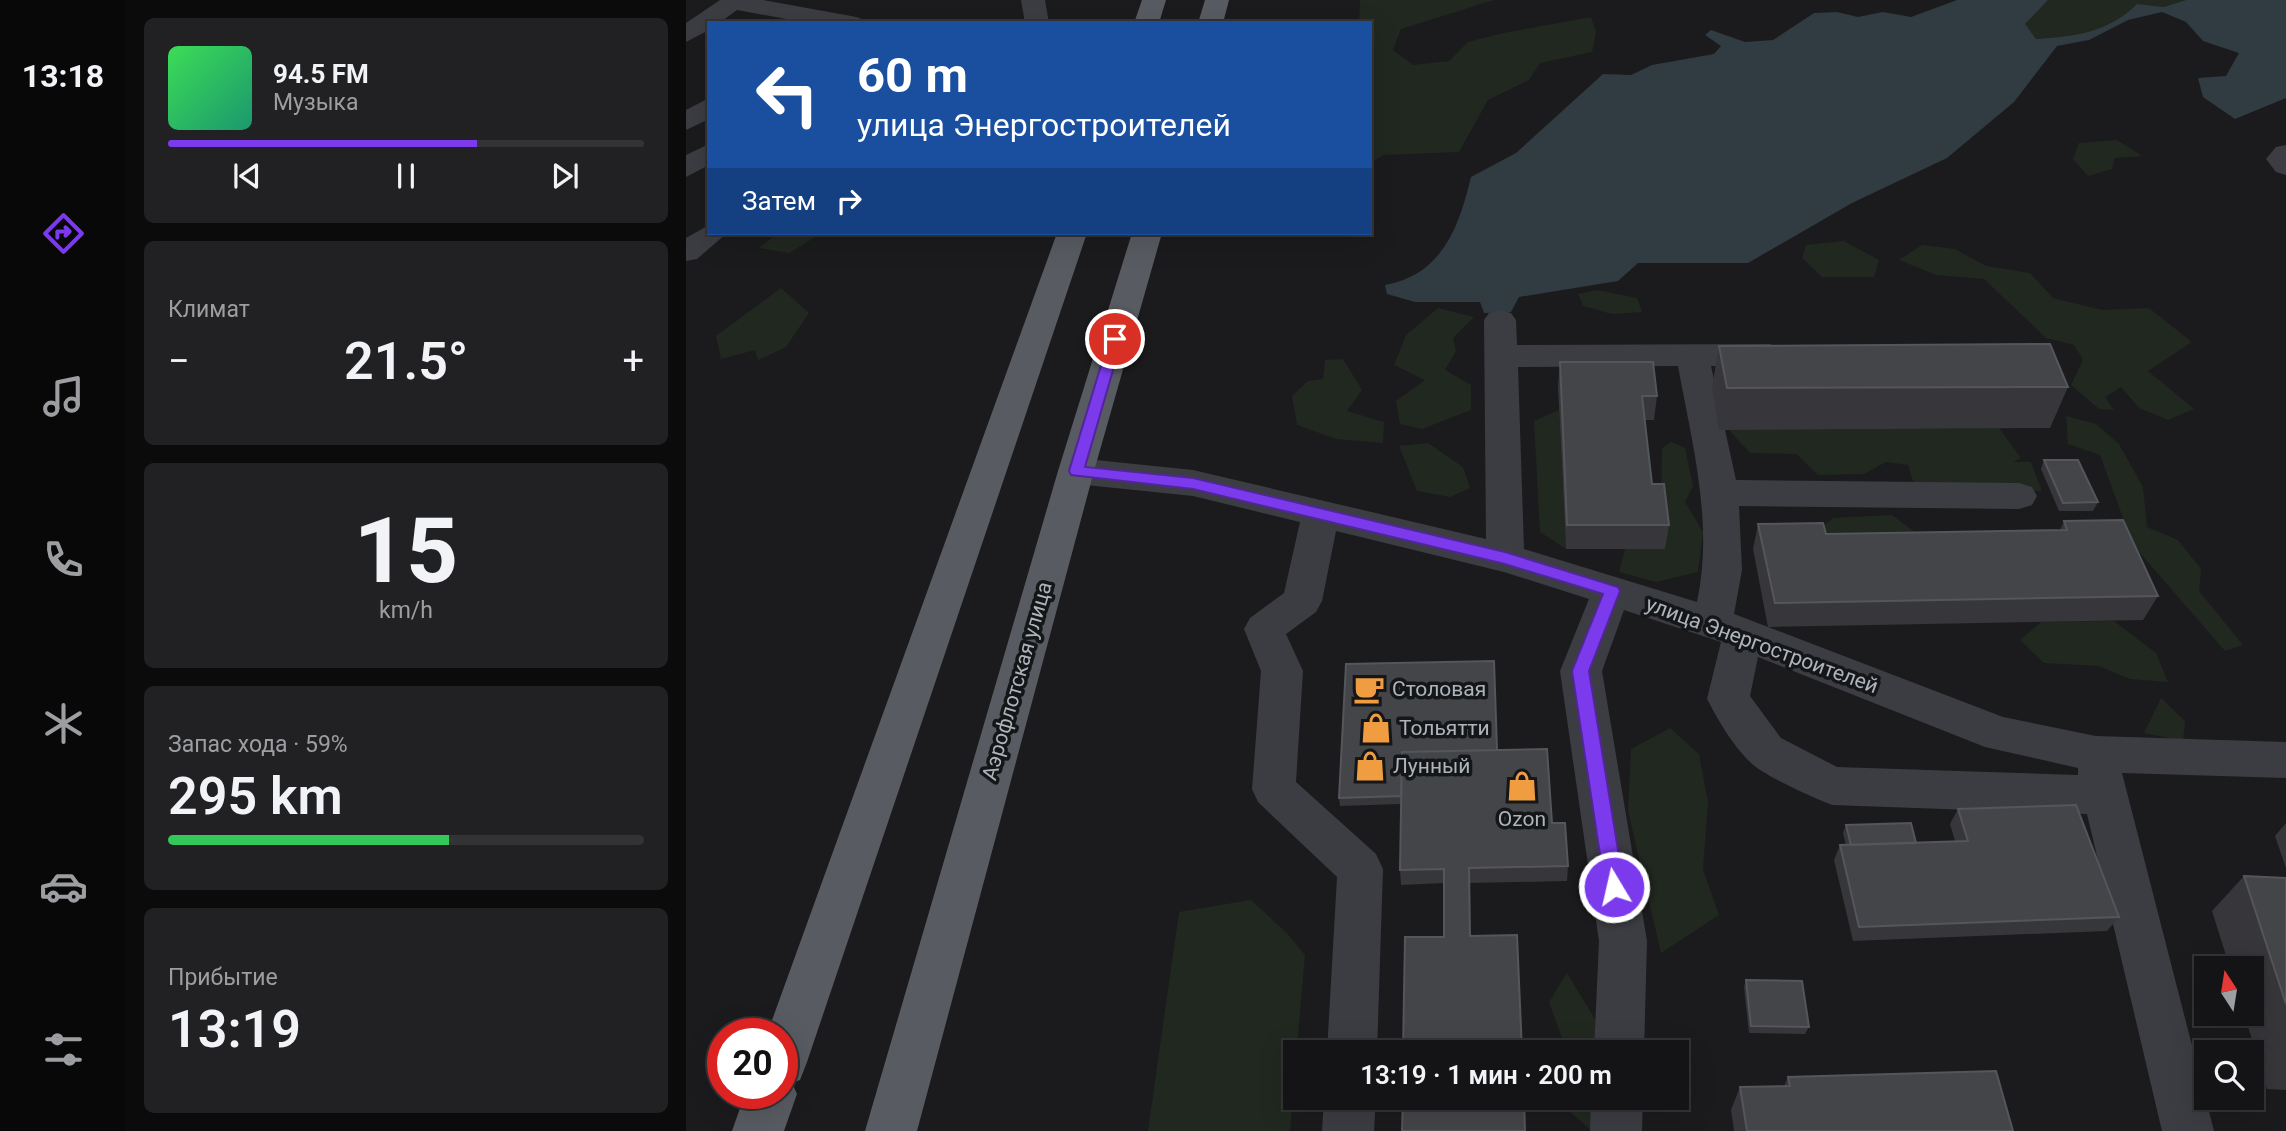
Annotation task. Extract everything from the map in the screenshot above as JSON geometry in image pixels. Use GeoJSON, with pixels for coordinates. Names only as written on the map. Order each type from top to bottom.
{"type":"FeatureCollection","features":[{"type":"Feature","properties":{"kind":"main road"},"geometry":{"type":"LineString","coordinates":[[1147,21],[1154,0]]}},
{"type":"Feature","properties":{"kind":"main road"},"geometry":{"type":"LineString","coordinates":[[1211,21],[1217,0]]}},
{"type":"Feature","properties":{"kind":"main road"},"geometry":{"type":"LineString","coordinates":[[797,1018],[1071,235]]}},
{"type":"Feature","properties":{"kind":"main road","name":"Аэрофлотская улица"},"geometry":{"type":"LineString","coordinates":[[891,1131],[1076,471],[1146,235]]}},
{"type":"Feature","properties":{"kind":"main road"},"geometry":{"type":"LineString","coordinates":[[758,1131],[766,1109]]}},
{"type":"Feature","properties":{"kind":"street"},"geometry":{"type":"LineString","coordinates":[[1033,0],[1037,21]]}},
{"type":"Feature","properties":{"kind":"street"},"geometry":{"type":"LineString","coordinates":[[716,21],[733,2],[840,21]]}},
{"type":"Feature","properties":{"kind":"street"},"geometry":{"type":"LineString","coordinates":[[693,47],[707,31]]}},
{"type":"Feature","properties":{"kind":"street"},"geometry":{"type":"LineString","coordinates":[[686,122],[707,107]]}},
{"type":"Feature","properties":{"kind":"street"},"geometry":{"type":"LineString","coordinates":[[686,168],[707,153]]}},
{"type":"Feature","properties":{"kind":"street"},"geometry":{"type":"LineString","coordinates":[[2286,153],[2280,159],[2286,166]]}},
{"type":"Feature","properties":{"kind":"street"},"geometry":{"type":"LineString","coordinates":[[686,252],[709,235]]}},
{"type":"Feature","properties":{"kind":"street"},"geometry":{"type":"LineString","coordinates":[[1500,320],[1505,558]]}},
{"type":"Feature","properties":{"kind":"street"},"geometry":{"type":"LineString","coordinates":[[1692,354],[1720,493],[1728,629],[1728,699],[1766,751],[1832,786],[2100,774],[2188,1131]]}},
{"type":"Feature","properties":{"kind":"street"},"geometry":{"type":"LineString","coordinates":[[1502,356],[1803,355]]}},
{"type":"Feature","properties":{"kind":"street","name":"улица Энергостроителей"},"geometry":{"type":"LineString","coordinates":[[1076,471],[1193,483],[1505,558],[1728,629],[2100,774],[2286,760]]}},
{"type":"Feature","properties":{"kind":"street"},"geometry":{"type":"LineString","coordinates":[[1720,493],[2019,496]]}},
{"type":"Feature","properties":{"kind":"street"},"geometry":{"type":"LineString","coordinates":[[1321,514],[1302,601],[1264,629],[1282,671],[1274,789],[1360,869],[1353,1040]]}},
{"type":"Feature","properties":{"kind":"street"},"geometry":{"type":"LineString","coordinates":[[1612,591],[1581,671],[1623,941],[1619,1040]]}},
{"type":"Feature","properties":{"kind":"street"},"geometry":{"type":"LineString","coordinates":[[1348,1131],[1349,1110]]}},
{"type":"Feature","properties":{"kind":"street"},"geometry":{"type":"LineString","coordinates":[[1616,1131],[1617,1110]]}},
{"type":"Feature","properties":{"kind":"shaded area"},"geometry":{"type":"Polygon","coordinates":[[[1360,0],[1494,0],[1401,29],[1393,50],[1413,65],[1449,61],[1468,42],[1591,17],[1596,32],[1592,52],[1540,63],[1529,80],[1488,100],[1459,152],[1384,155],[1372,162],[1372,21],[1359,21],[1360,0]]]}},
{"type":"Feature","properties":{"kind":"shaded area"},"geometry":{"type":"Polygon","coordinates":[[[1957,0],[2048,0],[2025,24],[2036,39],[2102,27],[2126,14],[2137,4],[2164,7],[2186,0],[2286,0],[2286,98],[2235,119],[2203,97],[2198,78],[2226,76],[2239,53],[2203,41],[2186,22],[2162,12],[2128,20],[2089,40],[2057,46],[2014,102],[1947,158],[1852,203],[1748,263],[1638,263],[1618,281],[1519,297],[1511,312],[1484,313],[1480,302],[1415,302],[1387,294],[1385,285],[1405,280],[1421,271],[1445,246],[1461,214],[1471,177],[1516,153],[1603,74],[1631,75],[1652,65],[1714,54],[1721,46],[1705,35],[1711,30],[1745,42],[1773,40],[1814,13],[1837,12],[1858,17],[1883,12],[1911,17],[1957,0]]]}},
{"type":"Feature","properties":{"kind":"shaded area"},"geometry":{"type":"Polygon","coordinates":[[[2048,0],[2186,0],[2164,7],[2137,4],[2126,14],[2102,27],[2077,34],[2036,39],[2024,24],[2048,0]]]}},
{"type":"Feature","properties":{"kind":"shaded area"},"geometry":{"type":"Polygon","coordinates":[[[2117,140],[2142,156],[2115,158],[2112,169],[2088,176],[2073,159],[2079,143],[2117,140]]]}},
{"type":"Feature","properties":{"kind":"shaded area"},"geometry":{"type":"Polygon","coordinates":[[[775,235],[819,235],[789,253],[759,248],[775,235]]]}},
{"type":"Feature","properties":{"kind":"shaded area"},"geometry":{"type":"Polygon","coordinates":[[[1844,241],[1879,260],[1874,277],[1822,277],[1802,258],[1806,245],[1844,241]]]}},
{"type":"Feature","properties":{"kind":"shaded area"},"geometry":{"type":"Polygon","coordinates":[[[1922,245],[1955,249],[1986,266],[2030,273],[2053,298],[2102,310],[2149,308],[2192,342],[2148,371],[2194,409],[2168,420],[2139,408],[2121,387],[2105,397],[2114,410],[2099,409],[2071,385],[2083,360],[2074,345],[2046,338],[1984,279],[1936,275],[1899,260],[1922,245]]]}},
{"type":"Feature","properties":{"kind":"shaded area"},"geometry":{"type":"Polygon","coordinates":[[[781,288],[809,313],[786,347],[758,360],[755,350],[721,359],[716,336],[781,288]]]}},
{"type":"Feature","properties":{"kind":"shaded area"},"geometry":{"type":"Polygon","coordinates":[[[1597,290],[1637,298],[1642,312],[1612,314],[1583,306],[1578,294],[1597,290]]]}},
{"type":"Feature","properties":{"kind":"shaded area"},"geometry":{"type":"Polygon","coordinates":[[[1438,308],[1474,317],[1453,338],[1456,351],[1445,370],[1471,385],[1471,410],[1422,429],[1400,424],[1396,401],[1425,380],[1394,365],[1406,335],[1438,308]]]}},
{"type":"Feature","properties":{"kind":"shaded area"},"geometry":{"type":"Polygon","coordinates":[[[1343,359],[1362,390],[1347,411],[1384,422],[1383,443],[1336,439],[1297,425],[1292,396],[1308,381],[1323,379],[1325,360],[1343,359]]]}},
{"type":"Feature","properties":{"kind":"shaded area"},"geometry":{"type":"Polygon","coordinates":[[[1559,410],[1566,549],[1540,532],[1534,421],[1559,410]]]}},
{"type":"Feature","properties":{"kind":"shaded area"},"geometry":{"type":"Polygon","coordinates":[[[2066,416],[2096,424],[2119,444],[2143,487],[2147,527],[2178,540],[2201,569],[2199,591],[2243,645],[2225,651],[2133,545],[2100,455],[2068,444],[2066,416]]]}},
{"type":"Feature","properties":{"kind":"shaded area"},"geometry":{"type":"Polygon","coordinates":[[[1999,428],[2021,458],[2013,462],[2031,462],[2042,491],[1916,491],[1908,465],[1886,462],[1864,474],[1818,475],[1797,454],[1750,453],[1729,430],[1999,428]]]}},
{"type":"Feature","properties":{"kind":"shaded area"},"geometry":{"type":"Polygon","coordinates":[[[1671,442],[1685,448],[1693,486],[1685,502],[1703,532],[1698,572],[1656,582],[1619,572],[1625,549],[1661,508],[1662,448],[1671,442]]]}},
{"type":"Feature","properties":{"kind":"shaded area"},"geometry":{"type":"Polygon","coordinates":[[[1428,443],[1463,467],[1470,488],[1450,497],[1417,491],[1399,446],[1428,443]]]}},
{"type":"Feature","properties":{"kind":"shaded area"},"geometry":{"type":"Polygon","coordinates":[[[1892,515],[1915,532],[1840,558],[1821,528],[1833,518],[1892,515]]]}},
{"type":"Feature","properties":{"kind":"shaded area"},"geometry":{"type":"Polygon","coordinates":[[[2114,621],[2156,653],[2168,682],[2130,679],[2099,666],[2044,663],[2020,640],[2041,622],[2114,621]]]}},
{"type":"Feature","properties":{"kind":"shaded area"},"geometry":{"type":"Polygon","coordinates":[[[2161,698],[2185,721],[2183,741],[2144,733],[2161,698]]]}},
{"type":"Feature","properties":{"kind":"shaded area"},"geometry":{"type":"Polygon","coordinates":[[[1670,728],[1699,754],[1708,802],[1703,869],[1719,915],[1661,953],[1628,811],[1631,749],[1670,728]]]}},
{"type":"Feature","properties":{"kind":"shaded area"},"geometry":{"type":"Polygon","coordinates":[[[1251,900],[1287,933],[1305,955],[1298,1040],[1283,1040],[1283,1110],[1292,1110],[1290,1131],[1148,1131],[1179,912],[1251,900]]]}},
{"type":"Feature","properties":{"kind":"shaded area"},"geometry":{"type":"Polygon","coordinates":[[[1567,973],[1598,1024],[1597,1040],[1563,1040],[1549,1002],[1567,973]]]}},
{"type":"Feature","properties":{"kind":"shaded area"},"geometry":{"type":"Polygon","coordinates":[[[1568,1110],[1594,1110],[1592,1131],[1568,1110]]]}},
{"type":"Feature","properties":{"kind":"building"},"geometry":{"type":"Polygon","coordinates":[[[2050,344],[2068,387],[1727,388],[1719,346],[2050,344]]]}},
{"type":"Feature","properties":{"kind":"building"},"geometry":{"type":"Polygon","coordinates":[[[1560,362],[1653,362],[1657,396],[1642,396],[1652,484],[1664,484],[1669,525],[1567,525],[1560,362]]]}},
{"type":"Feature","properties":{"kind":"building"},"geometry":{"type":"Polygon","coordinates":[[[2044,460],[2078,460],[2098,502],[2063,503],[2044,460]]]}},
{"type":"Feature","properties":{"kind":"building"},"geometry":{"type":"Polygon","coordinates":[[[2123,520],[2158,596],[1775,603],[1758,524],[1823,523],[1826,534],[2067,530],[2064,521],[2123,520]]]}},
{"type":"Feature","properties":{"kind":"building"},"geometry":{"type":"Polygon","coordinates":[[[1494,661],[1497,750],[1402,752],[1401,796],[1339,798],[1346,664],[1494,661]]]}},
{"type":"Feature","properties":{"kind":"building"},"geometry":{"type":"Polygon","coordinates":[[[1547,749],[1552,823],[1565,823],[1568,866],[1469,868],[1470,936],[1517,935],[1521,1040],[1403,1040],[1405,937],[1444,937],[1444,869],[1400,870],[1402,752],[1547,749]]]}},
{"type":"Feature","properties":{"kind":"building"},"geometry":{"type":"Polygon","coordinates":[[[2076,805],[2119,917],[1859,927],[1840,845],[1968,841],[1958,809],[2076,805]]]}},
{"type":"Feature","properties":{"kind":"building"},"geometry":{"type":"Polygon","coordinates":[[[1911,823],[1916,843],[1851,845],[1846,825],[1911,823]]]}},
{"type":"Feature","properties":{"kind":"building"},"geometry":{"type":"Polygon","coordinates":[[[2244,876],[2286,878],[2286,1004],[2244,876]]]}},
{"type":"Feature","properties":{"kind":"building"},"geometry":{"type":"Polygon","coordinates":[[[1746,980],[1802,981],[1809,1027],[1751,1026],[1746,980]]]}},
{"type":"Feature","properties":{"kind":"building"},"geometry":{"type":"Polygon","coordinates":[[[1996,1071],[2013,1131],[1747,1131],[1740,1087],[1790,1086],[1788,1077],[1996,1071]]]}},
{"type":"Feature","properties":{"kind":"building"},"geometry":{"type":"Polygon","coordinates":[[[1403,1110],[1524,1110],[1525,1131],[1402,1131],[1403,1110]]]}},
{"type":"Feature","properties":{"kind":"place","name":"Столовая"},"geometry":{"type":"Point","coordinates":[1369,689]}},
{"type":"Feature","properties":{"kind":"place","name":"Тольятти"},"geometry":{"type":"Point","coordinates":[1376,728]}},
{"type":"Feature","properties":{"kind":"place","name":"Лунный"},"geometry":{"type":"Point","coordinates":[1370,766]}},
{"type":"Feature","properties":{"kind":"place","name":"Ozon"},"geometry":{"type":"Point","coordinates":[1522,786]}},
{"type":"Feature","properties":{"kind":"route"},"geometry":{"type":"LineString","coordinates":[[1115,339],[1076,471],[1193,483],[1505,558],[1612,591],[1581,671],[1614,887]]}}]}
